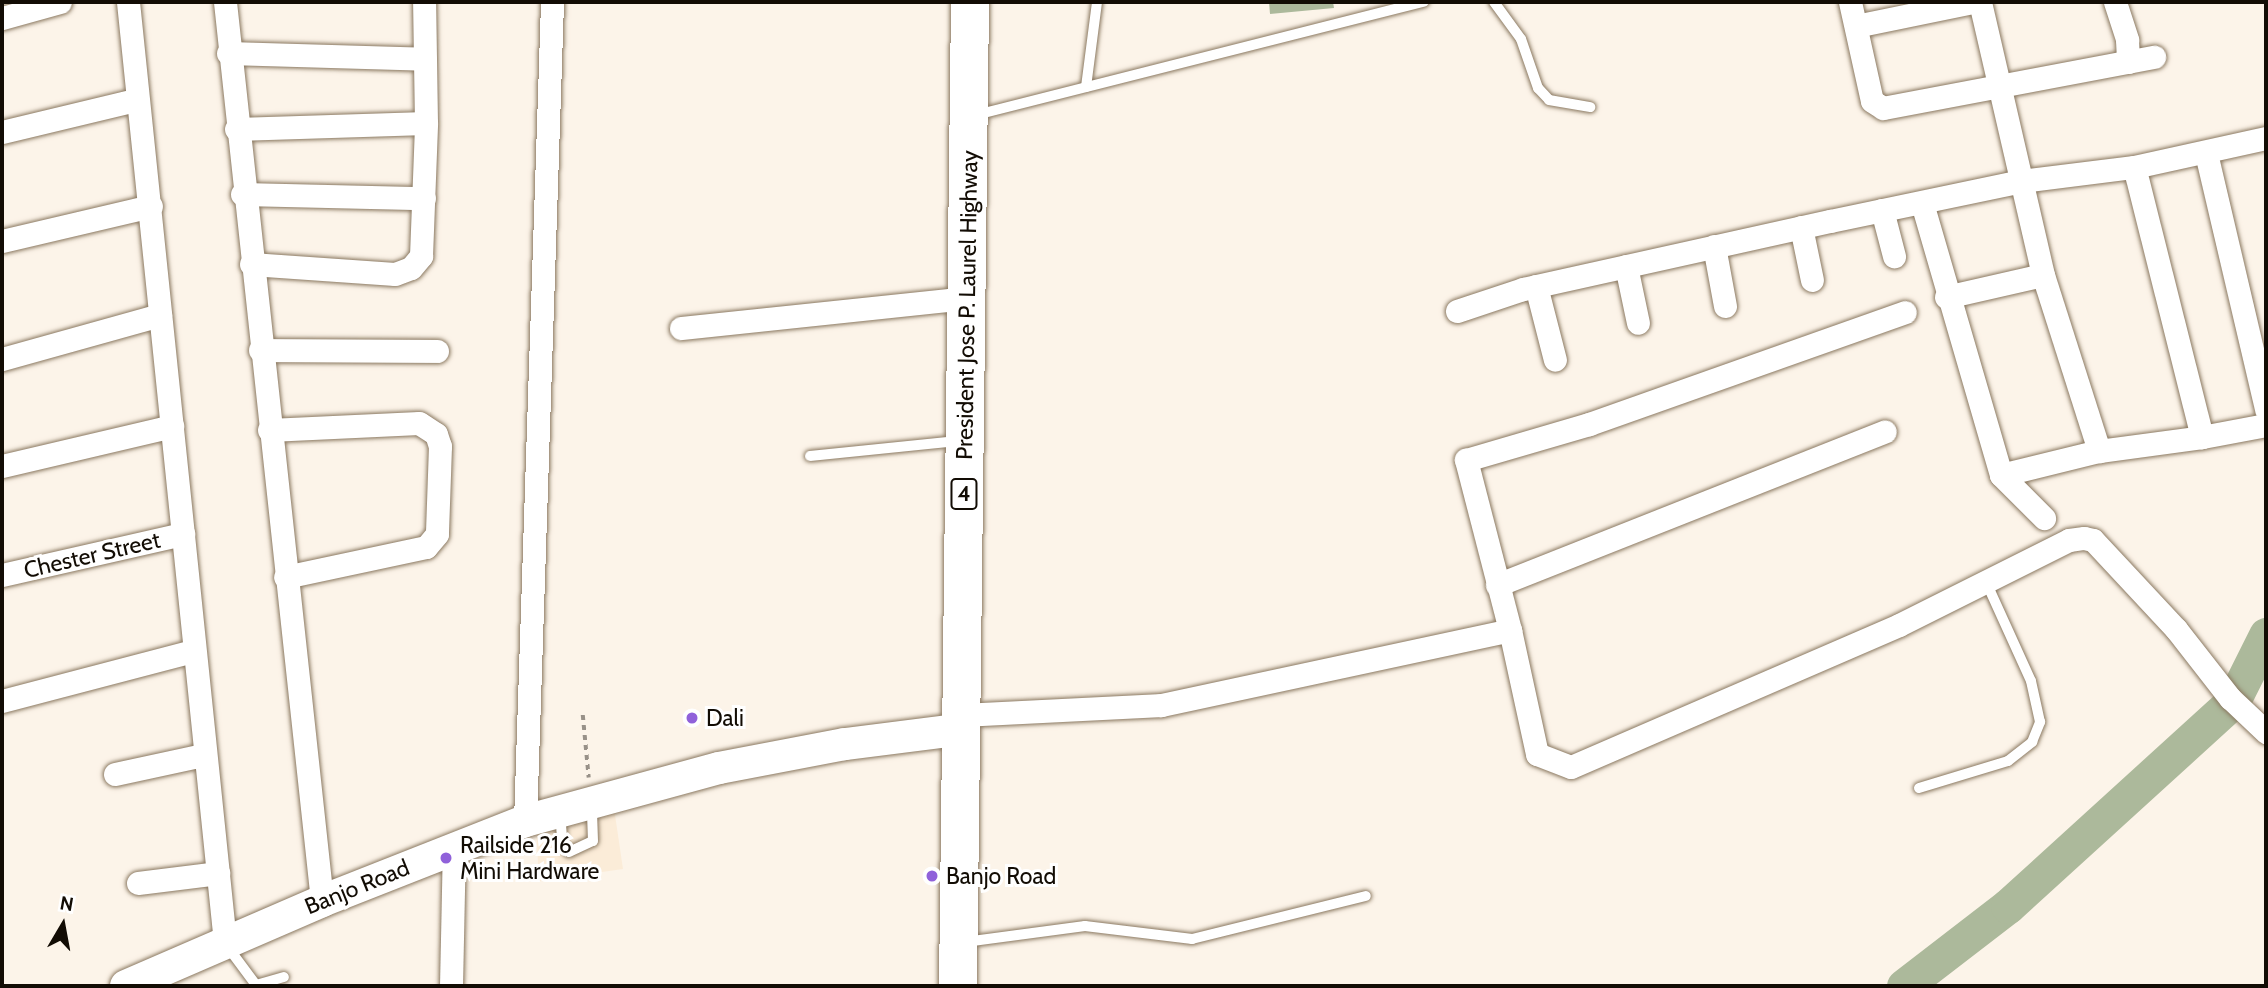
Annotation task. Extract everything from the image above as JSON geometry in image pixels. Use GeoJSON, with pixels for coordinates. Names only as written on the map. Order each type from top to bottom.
{"type":"FeatureCollection","features":[{"type":"Feature","properties":{"kind":"highway","name":"President Jose P. Laurel Highway"},"geometry":{"type":"LineString","coordinates":[[958,986],[970,2]]}},
{"type":"Feature","properties":{"kind":"street"},"geometry":{"type":"LineString","coordinates":[[2,18],[60,2]]}},
{"type":"Feature","properties":{"kind":"street"},"geometry":{"type":"LineString","coordinates":[[128,2],[135,100],[150,206],[203,755],[219,873],[225,943]]}},
{"type":"Feature","properties":{"kind":"street"},"geometry":{"type":"LineString","coordinates":[[225,2],[242,194],[322,901]]}},
{"type":"Feature","properties":{"kind":"street"},"geometry":{"type":"LineString","coordinates":[[250,264],[395,274],[411,268],[421,256],[426,123],[424,2]]}},
{"type":"Feature","properties":{"kind":"street"},"geometry":{"type":"LineString","coordinates":[[525,821],[552,2]]}},
{"type":"Feature","properties":{"kind":"street"},"geometry":{"type":"LineString","coordinates":[[1850,2],[1872,101],[1883,108],[2000,89],[2154,57]]}},
{"type":"Feature","properties":{"kind":"street"},"geometry":{"type":"LineString","coordinates":[[1856,26],[1973,2]]}},
{"type":"Feature","properties":{"kind":"street"},"geometry":{"type":"LineString","coordinates":[[1980,2],[2043,275],[2099,451]]}},
{"type":"Feature","properties":{"kind":"street"},"geometry":{"type":"LineString","coordinates":[[2115,2],[2127,40],[2128,62]]}},
{"type":"Feature","properties":{"kind":"street"},"geometry":{"type":"LineString","coordinates":[[228,52],[425,59]]}},
{"type":"Feature","properties":{"kind":"street"},"geometry":{"type":"LineString","coordinates":[[2,132],[135,100]]}},
{"type":"Feature","properties":{"kind":"street"},"geometry":{"type":"LineString","coordinates":[[236,128],[426,123]]}},
{"type":"Feature","properties":{"kind":"street"},"geometry":{"type":"LineString","coordinates":[[1457,310],[1536,286],[1801,227],[2021,181],[2134,167],[2266,138]]}},
{"type":"Feature","properties":{"kind":"street"},"geometry":{"type":"LineString","coordinates":[[2206,153],[2266,409]]}},
{"type":"Feature","properties":{"kind":"street"},"geometry":{"type":"LineString","coordinates":[[2134,167],[2202,437]]}},
{"type":"Feature","properties":{"kind":"street"},"geometry":{"type":"LineString","coordinates":[[242,194],[424,198]]}},
{"type":"Feature","properties":{"kind":"street"},"geometry":{"type":"LineString","coordinates":[[1922,203],[1946,297],[2001,475],[2044,518]]}},
{"type":"Feature","properties":{"kind":"street"},"geometry":{"type":"LineString","coordinates":[[2,241],[150,206]]}},
{"type":"Feature","properties":{"kind":"street"},"geometry":{"type":"LineString","coordinates":[[1882,210],[1894,256]]}},
{"type":"Feature","properties":{"kind":"street"},"geometry":{"type":"LineString","coordinates":[[1801,227],[1812,280]]}},
{"type":"Feature","properties":{"kind":"street"},"geometry":{"type":"LineString","coordinates":[[1714,246],[1725,306]]}},
{"type":"Feature","properties":{"kind":"street"},"geometry":{"type":"LineString","coordinates":[[1626,266],[1638,323]]}},
{"type":"Feature","properties":{"kind":"street"},"geometry":{"type":"LineString","coordinates":[[1946,297],[2043,275]]}},
{"type":"Feature","properties":{"kind":"street"},"geometry":{"type":"LineString","coordinates":[[1536,286],[1555,360]]}},
{"type":"Feature","properties":{"kind":"street"},"geometry":{"type":"LineString","coordinates":[[681,328],[968,298]]}},
{"type":"Feature","properties":{"kind":"street"},"geometry":{"type":"LineString","coordinates":[[1905,312],[1589,424],[1466,460],[1538,754],[1571,767],[1899,625],[2069,540],[2092,540],[2176,629],[2230,698],[2258,725]]}},
{"type":"Feature","properties":{"kind":"street"},"geometry":{"type":"LineString","coordinates":[[2,359],[160,314]]}},
{"type":"Feature","properties":{"kind":"street"},"geometry":{"type":"LineString","coordinates":[[260,350],[437,351]]}},
{"type":"Feature","properties":{"kind":"street"},"geometry":{"type":"LineString","coordinates":[[269,430],[419,423],[436,434],[440,446],[436,534],[426,547],[285,577]]}},
{"type":"Feature","properties":{"kind":"street"},"geometry":{"type":"LineString","coordinates":[[2001,475],[2099,451],[2266,425]]}},
{"type":"Feature","properties":{"kind":"street"},"geometry":{"type":"LineString","coordinates":[[2,466],[172,426]]}},
{"type":"Feature","properties":{"kind":"street"},"geometry":{"type":"LineString","coordinates":[[1497,586],[1885,431]]}},
{"type":"Feature","properties":{"kind":"street","name":"Chester Street"},"geometry":{"type":"LineString","coordinates":[[2,575],[183,534]]}},
{"type":"Feature","properties":{"kind":"street"},"geometry":{"type":"LineString","coordinates":[[963,722],[1161,705],[1510,631]]}},
{"type":"Feature","properties":{"kind":"street"},"geometry":{"type":"LineString","coordinates":[[2,701],[193,650]]}},
{"type":"Feature","properties":{"kind":"street","name":"Banjo Road"},"geometry":{"type":"LineString","coordinates":[[126,986],[322,901],[525,821],[732,765],[963,722]]}},
{"type":"Feature","properties":{"kind":"street"},"geometry":{"type":"LineString","coordinates":[[115,774],[203,755]]}},
{"type":"Feature","properties":{"kind":"street"},"geometry":{"type":"LineString","coordinates":[[451,986],[454,848]]}},
{"type":"Feature","properties":{"kind":"street"},"geometry":{"type":"LineString","coordinates":[[138,883],[219,873]]}},
{"type":"Feature","properties":{"kind":"lane"},"geometry":{"type":"LineString","coordinates":[[1086,87],[1097,2]]}},
{"type":"Feature","properties":{"kind":"lane"},"geometry":{"type":"LineString","coordinates":[[970,117],[1424,2]]}},
{"type":"Feature","properties":{"kind":"lane"},"geometry":{"type":"LineString","coordinates":[[1494,2],[1521,38],[1538,88],[1549,100],[1590,107]]}},
{"type":"Feature","properties":{"kind":"lane"},"geometry":{"type":"LineString","coordinates":[[810,456],[964,441]]}},
{"type":"Feature","properties":{"kind":"lane"},"geometry":{"type":"LineString","coordinates":[[1919,789],[2008,761],[2032,742],[2040,722],[2031,681],[1986,582]]}},
{"type":"Feature","properties":{"kind":"lane"},"geometry":{"type":"LineString","coordinates":[[560,811],[562,846],[569,852],[590,845],[595,837],[592,801]]}},
{"type":"Feature","properties":{"kind":"lane"},"geometry":{"type":"LineString","coordinates":[[959,943],[1085,926],[1192,939],[1366,897]]}},
{"type":"Feature","properties":{"kind":"lane"},"geometry":{"type":"LineString","coordinates":[[225,943],[256,985],[284,977]]}},
{"type":"Feature","properties":{"kind":"path"},"geometry":{"type":"LineString","coordinates":[[583,715],[592,801]]}},
{"type":"Feature","properties":{"kind":"shaded area"},"geometry":{"type":"Polygon","coordinates":[[[1269,2],[1333,2],[1334,8],[1270,14],[1269,2]]]}},
{"type":"Feature","properties":{"kind":"shaded area"},"geometry":{"type":"Polygon","coordinates":[[[614,808],[623,869],[539,881],[536,826],[614,808]]]}},
{"type":"Feature","properties":{"kind":"waterway"},"geometry":{"type":"LineString","coordinates":[[1904,986],[2008,906],[2233,701],[2266,635]]}},
{"type":"Feature","properties":{"kind":"place","name":"Dali"},"geometry":{"type":"Point","coordinates":[692,718]}},
{"type":"Feature","properties":{"kind":"place","name":"Railside 216 Mini Hardware"},"geometry":{"type":"Point","coordinates":[446,858]}},
{"type":"Feature","properties":{"kind":"place","name":"Banjo Road"},"geometry":{"type":"Point","coordinates":[932,876]}}]}
